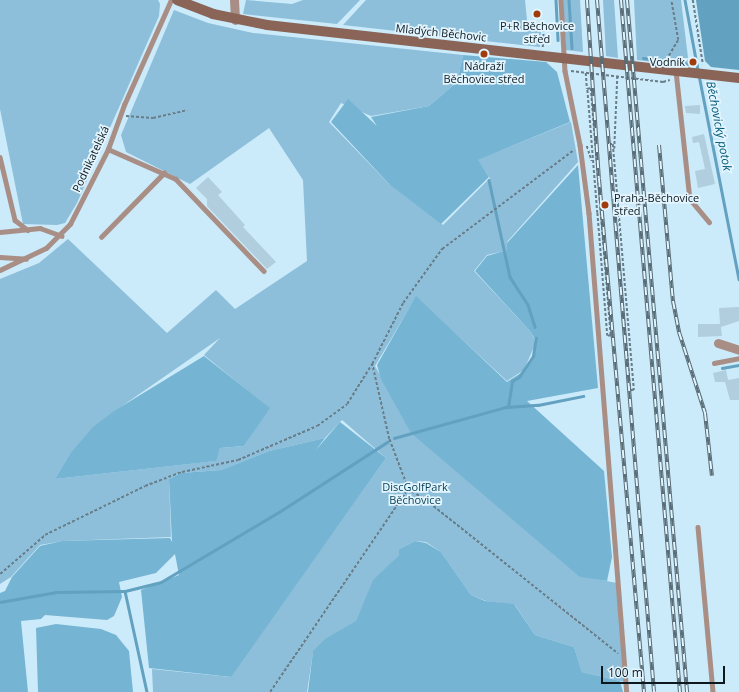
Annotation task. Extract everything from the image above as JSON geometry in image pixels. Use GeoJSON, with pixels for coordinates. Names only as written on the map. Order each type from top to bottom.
{"type":"FeatureCollection","features":[{"type":"Feature","properties":{"kind":"street","name":"Mladých Běchovic"},"geometry":{"type":"LineString","coordinates":[[177,0],[235,20],[564,59],[676,71],[704,71],[739,78]]}},
{"type":"Feature","properties":{"kind":"street"},"geometry":{"type":"LineString","coordinates":[[234,0],[235,20]]}},
{"type":"Feature","properties":{"kind":"street"},"geometry":{"type":"LineString","coordinates":[[718,343],[739,350]]}},
{"type":"Feature","properties":{"kind":"lane","name":"Podnikatelská"},"geometry":{"type":"LineString","coordinates":[[0,270],[28,259],[62,236],[108,149],[120,116],[171,0]]}},
{"type":"Feature","properties":{"kind":"lane"},"geometry":{"type":"LineString","coordinates":[[561,0],[564,71],[580,145],[604,389],[627,692]]}},
{"type":"Feature","properties":{"kind":"lane"},"geometry":{"type":"LineString","coordinates":[[676,71],[690,199],[709,222]]}},
{"type":"Feature","properties":{"kind":"lane"},"geometry":{"type":"LineString","coordinates":[[108,149],[176,179],[264,271]]}},
{"type":"Feature","properties":{"kind":"lane"},"geometry":{"type":"LineString","coordinates":[[0,157],[14,220],[28,230]]}},
{"type":"Feature","properties":{"kind":"lane"},"geometry":{"type":"LineString","coordinates":[[101,237],[164,173]]}},
{"type":"Feature","properties":{"kind":"lane"},"geometry":{"type":"LineString","coordinates":[[0,232],[49,229],[62,236]]}},
{"type":"Feature","properties":{"kind":"lane"},"geometry":{"type":"LineString","coordinates":[[0,258],[28,259]]}},
{"type":"Feature","properties":{"kind":"lane"},"geometry":{"type":"LineString","coordinates":[[714,363],[739,358]]}},
{"type":"Feature","properties":{"kind":"lane"},"geometry":{"type":"LineString","coordinates":[[698,527],[712,692]]}},
{"type":"Feature","properties":{"kind":"path"},"geometry":{"type":"LineString","coordinates":[[668,58],[678,40],[671,0]]}},
{"type":"Feature","properties":{"kind":"path"},"geometry":{"type":"LineString","coordinates":[[693,0],[704,71]]}},
{"type":"Feature","properties":{"kind":"path"},"geometry":{"type":"LineString","coordinates":[[537,24],[544,29],[545,39],[543,50]]}},
{"type":"Feature","properties":{"kind":"path"},"geometry":{"type":"LineString","coordinates":[[564,71],[663,82]]}},
{"type":"Feature","properties":{"kind":"path"},"geometry":{"type":"LineString","coordinates":[[586,73],[587,89],[607,336],[611,336],[591,88],[587,89]]}},
{"type":"Feature","properties":{"kind":"path"},"geometry":{"type":"LineString","coordinates":[[614,149],[613,144],[609,144],[630,391],[634,390],[614,149],[617,76]]}},
{"type":"Feature","properties":{"kind":"path"},"geometry":{"type":"LineString","coordinates":[[120,116],[153,118],[187,110]]}},
{"type":"Feature","properties":{"kind":"path"},"geometry":{"type":"LineString","coordinates":[[0,574],[45,535],[145,486],[182,472],[238,460],[317,426],[347,404],[372,364],[403,303],[426,267],[442,249],[500,208],[580,145]]}},
{"type":"Feature","properties":{"kind":"path"},"geometry":{"type":"LineString","coordinates":[[372,364],[388,438],[408,489],[426,500],[625,657]]}},
{"type":"Feature","properties":{"kind":"path"},"geometry":{"type":"LineString","coordinates":[[270,692],[408,489]]}},
{"type":"Feature","properties":{"kind":"green space"},"geometry":{"type":"Polygon","coordinates":[[[0,0],[158,0],[160,4],[159,16],[77,203],[65,223],[57,225],[23,224],[0,109],[0,0]]]}},
{"type":"Feature","properties":{"kind":"green space"},"geometry":{"type":"Polygon","coordinates":[[[246,0],[292,4],[303,0],[360,0],[337,24],[243,14],[246,0]]]}},
{"type":"Feature","properties":{"kind":"green space"},"geometry":{"type":"Polygon","coordinates":[[[366,0],[525,0],[528,30],[541,31],[540,47],[343,25],[366,0]]]}},
{"type":"Feature","properties":{"kind":"green space"},"geometry":{"type":"Polygon","coordinates":[[[563,0],[580,0],[583,52],[566,50],[563,0]]]}},
{"type":"Feature","properties":{"kind":"green space"},"geometry":{"type":"Polygon","coordinates":[[[603,0],[614,0],[618,58],[606,56],[603,0]]]}},
{"type":"Feature","properties":{"kind":"green space"},"geometry":{"type":"Polygon","coordinates":[[[634,0],[681,0],[689,66],[637,60],[634,0]]]}},
{"type":"Feature","properties":{"kind":"green space","name":"DiscGolfPark Běchovice"},"geometry":{"type":"Polygon","coordinates":[[[174,10],[208,23],[253,33],[463,55],[457,82],[429,106],[371,116],[341,103],[329,122],[389,184],[443,225],[490,178],[477,160],[571,122],[578,162],[507,242],[508,250],[487,255],[474,271],[530,331],[536,342],[524,370],[507,381],[416,297],[375,366],[413,433],[580,576],[617,583],[624,682],[582,672],[574,647],[535,635],[515,605],[486,601],[471,595],[441,552],[426,542],[415,541],[399,549],[399,555],[373,581],[356,622],[325,640],[313,652],[307,692],[153,692],[152,669],[230,677],[386,458],[342,420],[325,438],[269,451],[221,470],[181,473],[169,479],[171,537],[63,541],[40,545],[11,577],[0,584],[0,279],[39,263],[68,239],[167,333],[216,290],[235,309],[307,261],[303,180],[269,128],[190,184],[126,152],[121,135],[174,10]],[[220,338],[115,411],[69,455],[55,479],[215,461],[220,448],[244,446],[269,408],[204,355],[220,338]]]}},
{"type":"Feature","properties":{"kind":"shaded area"},"geometry":{"type":"Polygon","coordinates":[[[696,0],[739,0],[739,70],[711,67],[705,61],[696,0]]]}},
{"type":"Feature","properties":{"kind":"shaded area"},"geometry":{"type":"Polygon","coordinates":[[[463,55],[546,62],[557,72],[570,122],[478,160],[489,177],[441,224],[390,185],[331,122],[348,99],[377,126],[371,117],[429,106],[457,82],[463,55]]]}},
{"type":"Feature","properties":{"kind":"shaded area"},"geometry":{"type":"Polygon","coordinates":[[[578,165],[598,388],[527,401],[604,471],[612,557],[607,581],[580,577],[411,433],[381,379],[377,365],[416,296],[507,382],[524,371],[533,356],[536,341],[530,331],[475,271],[487,256],[507,250],[507,243],[578,165]]]}},
{"type":"Feature","properties":{"kind":"shaded area"},"geometry":{"type":"Polygon","coordinates":[[[204,356],[270,408],[244,446],[220,448],[216,461],[55,479],[69,455],[93,427],[114,411],[204,356]]]}},
{"type":"Feature","properties":{"kind":"shaded area"},"geometry":{"type":"Polygon","coordinates":[[[340,422],[386,458],[231,677],[149,668],[141,590],[179,575],[175,554],[156,573],[119,582],[122,597],[114,616],[107,620],[45,615],[41,619],[21,621],[28,692],[0,692],[0,593],[5,591],[12,577],[40,546],[62,541],[170,538],[172,542],[169,479],[181,473],[221,470],[269,451],[325,438],[315,451],[340,422]]]}},
{"type":"Feature","properties":{"kind":"shaded area"},"geometry":{"type":"Polygon","coordinates":[[[415,541],[426,543],[441,552],[471,595],[485,601],[514,604],[535,635],[574,647],[582,672],[620,681],[623,692],[308,692],[313,651],[325,639],[356,621],[373,580],[399,555],[399,549],[415,541]]]}},
{"type":"Feature","properties":{"kind":"shaded area"},"geometry":{"type":"Polygon","coordinates":[[[56,624],[101,629],[116,635],[129,651],[133,692],[38,692],[36,628],[56,624]]]}},
{"type":"Feature","properties":{"kind":"building"},"geometry":{"type":"Polygon","coordinates":[[[700,105],[700,114],[686,113],[685,106],[700,105]]]}},
{"type":"Feature","properties":{"kind":"building"},"geometry":{"type":"Polygon","coordinates":[[[704,134],[715,184],[698,188],[695,171],[705,169],[699,142],[693,143],[692,137],[704,134]]]}},
{"type":"Feature","properties":{"kind":"building"},"geometry":{"type":"Polygon","coordinates":[[[208,177],[222,192],[218,195],[245,225],[243,227],[276,262],[267,269],[207,206],[207,199],[196,188],[208,177]]]}},
{"type":"Feature","properties":{"kind":"building"},"geometry":{"type":"Polygon","coordinates":[[[739,307],[739,321],[721,327],[722,336],[698,337],[698,324],[720,324],[719,308],[739,307]]]}},
{"type":"Feature","properties":{"kind":"building"},"geometry":{"type":"Polygon","coordinates":[[[726,370],[728,380],[739,378],[739,400],[730,400],[725,382],[715,382],[713,373],[726,370]]]}},
{"type":"Feature","properties":{"kind":"waterway"},"geometry":{"type":"LineString","coordinates":[[556,0],[558,40]]}},
{"type":"Feature","properties":{"kind":"waterway"},"geometry":{"type":"LineString","coordinates":[[569,0],[572,48]]}},
{"type":"Feature","properties":{"kind":"waterway","name":"Běchovický potok"},"geometry":{"type":"LineString","coordinates":[[685,0],[698,70]]}},
{"type":"Feature","properties":{"kind":"waterway"},"geometry":{"type":"LineString","coordinates":[[643,58],[661,60]]}},
{"type":"Feature","properties":{"kind":"waterway"},"geometry":{"type":"LineString","coordinates":[[671,61],[697,65]]}},
{"type":"Feature","properties":{"kind":"waterway","name":"Běchovický potok"},"geometry":{"type":"LineString","coordinates":[[699,75],[739,279]]}},
{"type":"Feature","properties":{"kind":"waterway"},"geometry":{"type":"LineString","coordinates":[[489,180],[510,277],[528,305],[535,327]]}},
{"type":"Feature","properties":{"kind":"waterway"},"geometry":{"type":"LineString","coordinates":[[508,407],[512,381],[519,377],[533,356],[536,338]]}},
{"type":"Feature","properties":{"kind":"waterway"},"geometry":{"type":"LineString","coordinates":[[722,368],[739,365]]}},
{"type":"Feature","properties":{"kind":"waterway"},"geometry":{"type":"LineString","coordinates":[[394,438],[506,407],[538,405],[583,396]]}},
{"type":"Feature","properties":{"kind":"waterway"},"geometry":{"type":"LineString","coordinates":[[0,602],[56,592],[125,591],[161,582],[279,512],[387,442]]}},
{"type":"Feature","properties":{"kind":"waterway"},"geometry":{"type":"LineString","coordinates":[[125,591],[147,692]]}},
{"type":"Feature","properties":{"kind":"railway"},"geometry":{"type":"LineString","coordinates":[[587,0],[599,179],[644,692]]}},
{"type":"Feature","properties":{"kind":"railway"},"geometry":{"type":"LineString","coordinates":[[597,0],[654,692]]}},
{"type":"Feature","properties":{"kind":"railway"},"geometry":{"type":"LineString","coordinates":[[621,0],[680,692]]}},
{"type":"Feature","properties":{"kind":"railway"},"geometry":{"type":"LineString","coordinates":[[627,0],[687,692]]}},
{"type":"Feature","properties":{"kind":"railway"},"geometry":{"type":"LineString","coordinates":[[659,145],[673,301],[679,332],[705,413],[712,476]]}},
{"type":"Feature","properties":{"kind":"place","name":"P+R Běchovice střed"},"geometry":{"type":"Point","coordinates":[537,14]}},
{"type":"Feature","properties":{"kind":"place","name":"Nádraží Běchovice střed"},"geometry":{"type":"Point","coordinates":[484,54]}},
{"type":"Feature","properties":{"kind":"place","name":"Vodník"},"geometry":{"type":"Point","coordinates":[693,62]}},
{"type":"Feature","properties":{"kind":"place","name":"Praha-Běchovice střed"},"geometry":{"type":"Point","coordinates":[605,205]}}]}
